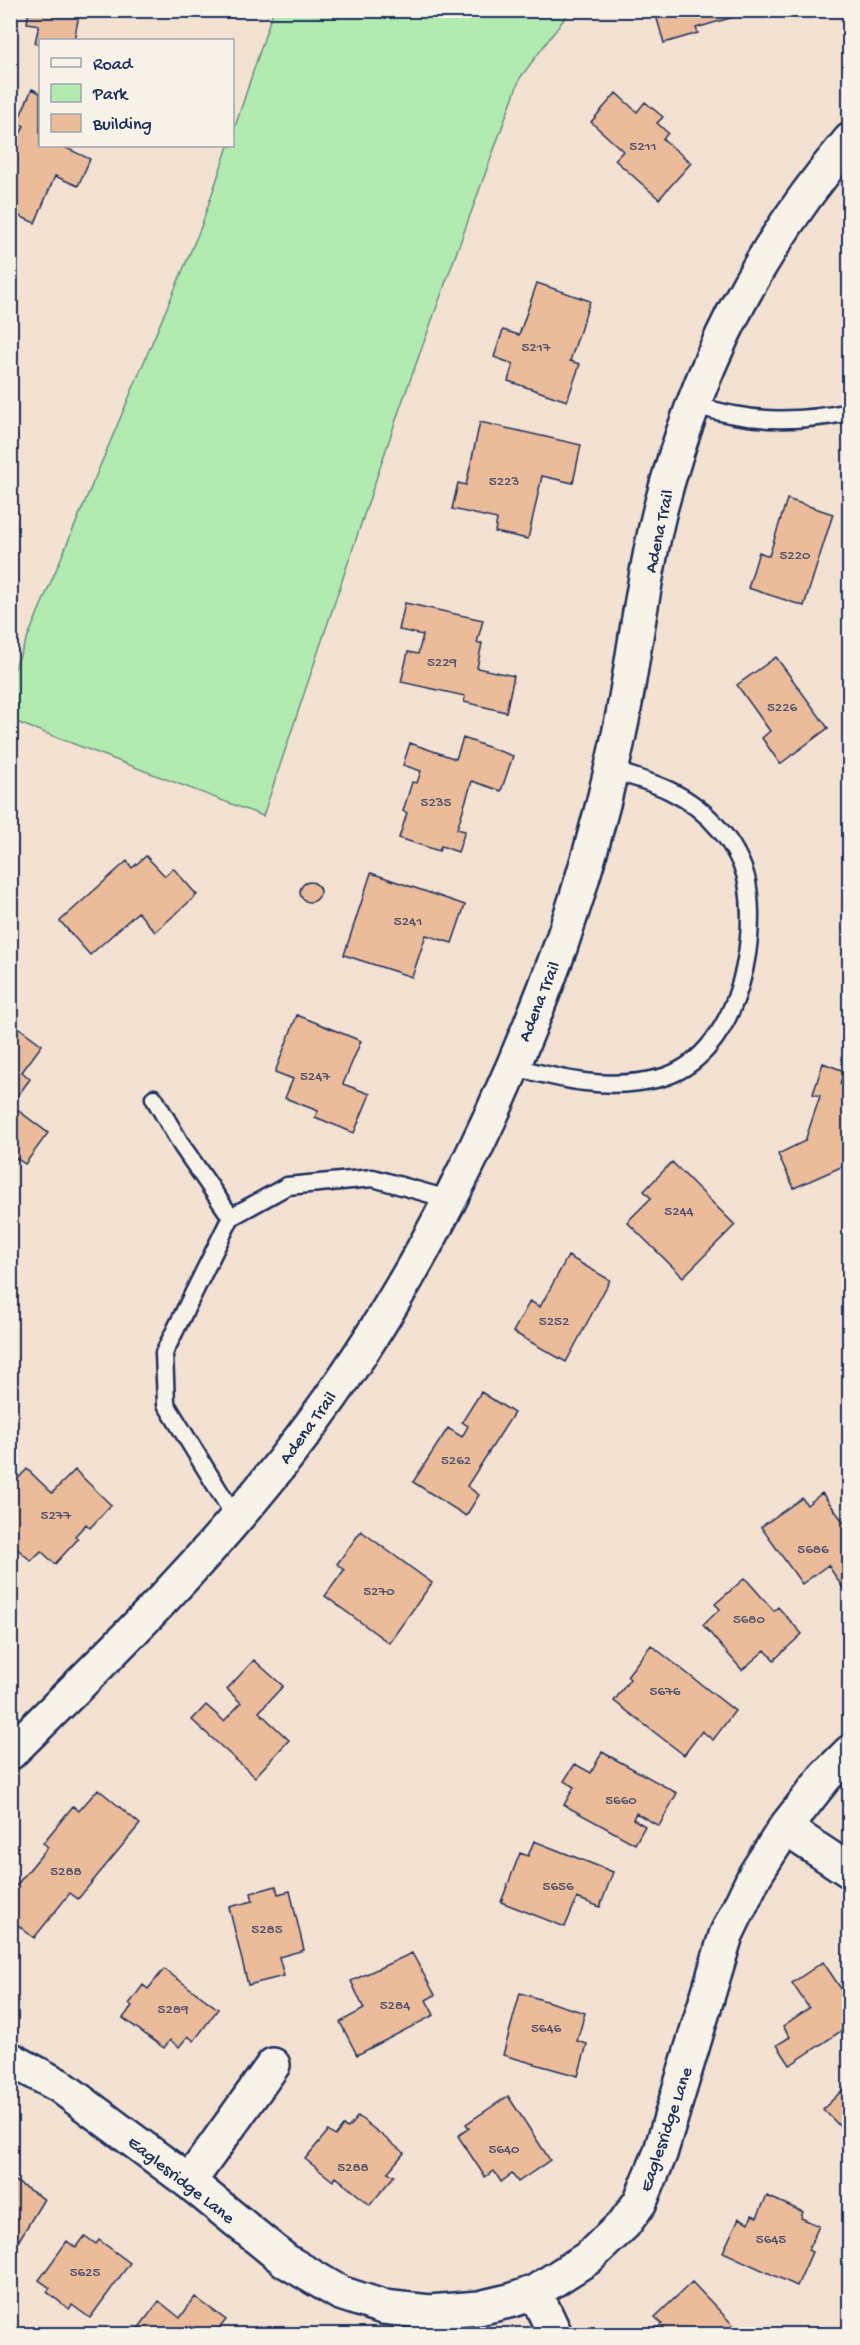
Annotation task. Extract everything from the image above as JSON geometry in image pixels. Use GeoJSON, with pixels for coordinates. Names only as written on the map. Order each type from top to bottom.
{"type":"FeatureCollection","features":[{"type":"Feature","properties":{"kind":"street","name":"Adena Trail"},"geometry":{"type":"LineString","coordinates":[[10,1753],[161,1601],[302,1438],[370,1336],[430,1236],[512,1066],[561,944],[595,831],[610,770],[659,513],[694,404],[726,326],[766,252],[822,173],[849,140]]}},
{"type":"Feature","properties":{"kind":"street","name":"Eaglesridge Lane"},"geometry":{"type":"LineString","coordinates":[[10,2059],[60,2086],[189,2182],[286,2261],[340,2293],[383,2307],[430,2313],[479,2308],[535,2292],[588,2258],[624,2224],[640,2202],[660,2154],[726,1935],[756,1875],[785,1828],[825,1777],[849,1752]]}},
{"type":"Feature","properties":{"kind":"street"},"geometry":{"type":"LineString","coordinates":[[785,1828],[849,1871]]}},
{"type":"Feature","properties":{"kind":"street"},"geometry":{"type":"LineString","coordinates":[[189,2182],[273,2064]]}},
{"type":"Feature","properties":{"kind":"street"},"geometry":{"type":"LineString","coordinates":[[535,2292],[555,2334]]}},
{"type":"Feature","properties":{"kind":"lane"},"geometry":{"type":"LineString","coordinates":[[694,404],[726,416],[780,419],[800,420],[849,412]]}},
{"type":"Feature","properties":{"kind":"lane"},"geometry":{"type":"LineString","coordinates":[[512,1066],[552,1077],[603,1085],[662,1077],[687,1065],[705,1050],[723,1026],[736,995],[748,942],[749,904],[746,879],[734,853],[721,831],[677,792],[650,781],[610,770]]}},
{"type":"Feature","properties":{"kind":"lane"},"geometry":{"type":"LineString","coordinates":[[154,1098],[182,1146],[231,1217]]}},
{"type":"Feature","properties":{"kind":"lane"},"geometry":{"type":"LineString","coordinates":[[236,1517],[166,1404],[164,1353],[231,1217],[287,1186],[373,1178],[448,1199]]}},
{"type":"Feature","properties":{"kind":"green space"},"geometry":{"type":"Polygon","coordinates":[[[273,11],[570,11],[520,78],[400,408],[263,816],[11,720],[10,679],[201,227],[228,147],[234,147],[234,130],[273,11]]]}},
{"type":"Feature","properties":{"kind":"building"},"geometry":{"type":"Polygon","coordinates":[[[29,10],[80,10],[74,39],[39,39],[39,44],[35,43],[39,25],[27,23],[29,10]]]}},
{"type":"Feature","properties":{"kind":"building"},"geometry":{"type":"Polygon","coordinates":[[[735,10],[737,16],[696,28],[698,33],[664,43],[655,12],[735,10]]]}},
{"type":"Feature","properties":{"kind":"building"},"geometry":{"type":"Polygon","coordinates":[[[32,89],[39,92],[39,147],[66,147],[90,159],[78,186],[55,176],[35,223],[10,212],[10,155],[24,126],[17,123],[32,89]]]}},
{"type":"Feature","properties":{"kind":"building"},"geometry":{"type":"Polygon","coordinates":[[[616,93],[637,112],[645,102],[663,117],[657,123],[668,133],[663,139],[691,163],[659,199],[615,160],[623,151],[591,122],[616,93]]]}},
{"type":"Feature","properties":{"kind":"building"},"geometry":{"type":"Polygon","coordinates":[[[537,283],[590,301],[570,361],[580,364],[567,401],[508,381],[513,364],[494,357],[503,330],[519,335],[537,283]]]}},
{"type":"Feature","properties":{"kind":"building"},"geometry":{"type":"Polygon","coordinates":[[[480,422],[581,445],[573,483],[542,476],[528,539],[495,532],[497,519],[452,509],[458,483],[466,485],[480,422]]]}},
{"type":"Feature","properties":{"kind":"building"},"geometry":{"type":"Polygon","coordinates":[[[787,499],[833,514],[804,606],[748,588],[759,552],[769,556],[787,499]]]}},
{"type":"Feature","properties":{"kind":"building"},"geometry":{"type":"Polygon","coordinates":[[[405,603],[483,620],[477,643],[482,643],[477,668],[514,676],[506,712],[464,702],[465,696],[401,682],[408,652],[418,654],[423,635],[399,630],[405,603]]]}},
{"type":"Feature","properties":{"kind":"building"},"geometry":{"type":"Polygon","coordinates":[[[776,657],[828,728],[780,764],[762,738],[770,731],[737,685],[776,657]]]}},
{"type":"Feature","properties":{"kind":"building"},"geometry":{"type":"Polygon","coordinates":[[[463,738],[513,756],[501,791],[472,781],[457,829],[465,831],[458,852],[441,846],[439,851],[399,838],[407,813],[403,811],[412,782],[417,783],[421,771],[403,765],[410,743],[456,759],[463,738]]]}},
{"type":"Feature","properties":{"kind":"building"},"geometry":{"type":"Polygon","coordinates":[[[146,856],[165,876],[173,868],[197,895],[155,932],[138,912],[90,955],[60,921],[127,861],[132,868],[146,856]]]}},
{"type":"Feature","properties":{"kind":"building"},"geometry":{"type":"Polygon","coordinates":[[[371,873],[465,905],[452,943],[426,935],[412,977],[344,955],[371,873]]]}},
{"type":"Feature","properties":{"kind":"building"},"geometry":{"type":"Polygon","coordinates":[[[310,882],[317,885],[320,892],[317,899],[310,902],[303,899],[300,892],[303,885],[310,882]]]}},
{"type":"Feature","properties":{"kind":"building"},"geometry":{"type":"Polygon","coordinates":[[[297,1015],[361,1041],[343,1084],[370,1094],[354,1133],[315,1117],[318,1111],[285,1098],[293,1079],[275,1072],[297,1015]]]}},
{"type":"Feature","properties":{"kind":"building"},"geometry":{"type":"Polygon","coordinates":[[[10,1021],[42,1045],[22,1072],[30,1079],[11,1105],[48,1133],[25,1164],[10,1154],[10,1021]]]}},
{"type":"Feature","properties":{"kind":"building"},"geometry":{"type":"Polygon","coordinates":[[[823,1063],[844,1071],[840,1084],[850,1088],[850,1163],[794,1188],[778,1154],[805,1141],[820,1096],[813,1094],[823,1063]]]}},
{"type":"Feature","properties":{"kind":"building"},"geometry":{"type":"Polygon","coordinates":[[[672,1162],[735,1225],[683,1277],[627,1222],[651,1198],[644,1191],[672,1162]]]}},
{"type":"Feature","properties":{"kind":"building"},"geometry":{"type":"Polygon","coordinates":[[[568,1256],[610,1280],[566,1362],[513,1332],[530,1301],[540,1307],[568,1256]]]}},
{"type":"Feature","properties":{"kind":"building"},"geometry":{"type":"Polygon","coordinates":[[[481,1392],[514,1413],[467,1486],[479,1495],[466,1516],[413,1482],[448,1428],[462,1437],[468,1426],[462,1422],[481,1392]]]}},
{"type":"Feature","properties":{"kind":"building"},"geometry":{"type":"Polygon","coordinates":[[[27,1469],[52,1493],[75,1470],[111,1505],[90,1528],[86,1524],[75,1536],[78,1539],[55,1564],[41,1551],[31,1561],[10,1542],[10,1487],[27,1469]]]}},
{"type":"Feature","properties":{"kind":"building"},"geometry":{"type":"Polygon","coordinates":[[[822,1493],[850,1531],[850,1583],[843,1588],[828,1565],[802,1584],[761,1527],[802,1498],[807,1505],[822,1493]]]}},
{"type":"Feature","properties":{"kind":"building"},"geometry":{"type":"Polygon","coordinates":[[[361,1531],[432,1583],[389,1643],[325,1596],[344,1570],[337,1564],[361,1531]]]}},
{"type":"Feature","properties":{"kind":"building"},"geometry":{"type":"Polygon","coordinates":[[[745,1578],[774,1611],[778,1607],[802,1634],[774,1660],[765,1650],[742,1670],[703,1625],[720,1609],[715,1604],[745,1578]]]}},
{"type":"Feature","properties":{"kind":"building"},"geometry":{"type":"Polygon","coordinates":[[[651,1645],[735,1711],[713,1740],[702,1731],[684,1755],[614,1701],[630,1679],[627,1676],[651,1645]]]}},
{"type":"Feature","properties":{"kind":"building"},"geometry":{"type":"Polygon","coordinates":[[[254,1660],[283,1686],[259,1712],[289,1740],[255,1777],[192,1720],[206,1705],[224,1721],[241,1703],[227,1689],[254,1660]]]}},
{"type":"Feature","properties":{"kind":"building"},"geometry":{"type":"Polygon","coordinates":[[[602,1752],[677,1793],[659,1826],[636,1813],[633,1819],[645,1826],[635,1844],[564,1805],[574,1787],[564,1781],[575,1764],[591,1773],[602,1752]]]}},
{"type":"Feature","properties":{"kind":"building"},"geometry":{"type":"Polygon","coordinates":[[[98,1789],[140,1824],[78,1899],[70,1893],[34,1938],[10,1919],[10,1893],[48,1847],[43,1843],[73,1806],[79,1811],[98,1789]]]}},
{"type":"Feature","properties":{"kind":"building"},"geometry":{"type":"Polygon","coordinates":[[[534,1841],[613,1872],[600,1907],[577,1898],[565,1927],[501,1902],[520,1853],[528,1856],[534,1841]]]}},
{"type":"Feature","properties":{"kind":"building"},"geometry":{"type":"Polygon","coordinates":[[[276,1886],[278,1894],[290,1891],[304,1950],[279,1957],[284,1976],[248,1985],[229,1907],[253,1901],[251,1893],[276,1886]]]}},
{"type":"Feature","properties":{"kind":"building"},"geometry":{"type":"Polygon","coordinates":[[[412,1953],[435,1995],[426,2000],[434,2015],[357,2055],[340,2022],[364,2009],[351,1981],[412,1953]]]}},
{"type":"Feature","properties":{"kind":"building"},"geometry":{"type":"Polygon","coordinates":[[[823,1962],[844,1993],[841,1995],[850,2008],[850,2025],[790,2065],[777,2045],[790,2037],[783,2026],[809,2008],[792,1983],[823,1962]]]}},
{"type":"Feature","properties":{"kind":"building"},"geometry":{"type":"Polygon","coordinates":[[[164,1969],[218,2009],[194,2041],[188,2036],[179,2047],[170,2040],[164,2048],[123,2018],[132,2006],[129,2004],[143,1985],[148,1989],[164,1969]]]}},
{"type":"Feature","properties":{"kind":"building"},"geometry":{"type":"Polygon","coordinates":[[[520,1993],[585,2013],[577,2041],[587,2044],[578,2076],[503,2055],[520,1993]]]}},
{"type":"Feature","properties":{"kind":"building"},"geometry":{"type":"Polygon","coordinates":[[[850,2083],[850,2137],[823,2109],[850,2083]]]}},
{"type":"Feature","properties":{"kind":"building"},"geometry":{"type":"Polygon","coordinates":[[[508,2096],[550,2160],[518,2182],[512,2174],[501,2182],[494,2171],[485,2177],[458,2136],[469,2128],[466,2124],[508,2096]]]}},
{"type":"Feature","properties":{"kind":"building"},"geometry":{"type":"Polygon","coordinates":[[[358,2116],[404,2153],[388,2172],[394,2176],[370,2205],[336,2177],[333,2181],[305,2159],[328,2131],[335,2136],[343,2126],[348,2128],[358,2116]]]}},
{"type":"Feature","properties":{"kind":"building"},"geometry":{"type":"Polygon","coordinates":[[[13,2180],[44,2199],[10,2255],[10,2184],[13,2180]]]}},
{"type":"Feature","properties":{"kind":"building"},"geometry":{"type":"Polygon","coordinates":[[[767,2196],[803,2212],[801,2218],[819,2226],[808,2250],[812,2252],[797,2286],[723,2252],[739,2218],[749,2223],[752,2215],[757,2217],[767,2196]]]}},
{"type":"Feature","properties":{"kind":"building"},"geometry":{"type":"Polygon","coordinates":[[[85,2236],[96,2244],[99,2240],[130,2263],[90,2318],[72,2305],[69,2309],[47,2292],[50,2288],[39,2280],[67,2241],[76,2248],[85,2236]]]}},
{"type":"Feature","properties":{"kind":"building"},"geometry":{"type":"Polygon","coordinates":[[[692,2282],[735,2327],[728,2334],[652,2333],[662,2324],[655,2317],[692,2282]]]}},
{"type":"Feature","properties":{"kind":"building"},"geometry":{"type":"Polygon","coordinates":[[[195,2297],[226,2320],[215,2334],[134,2334],[159,2301],[180,2318],[195,2297]]]}}]}
